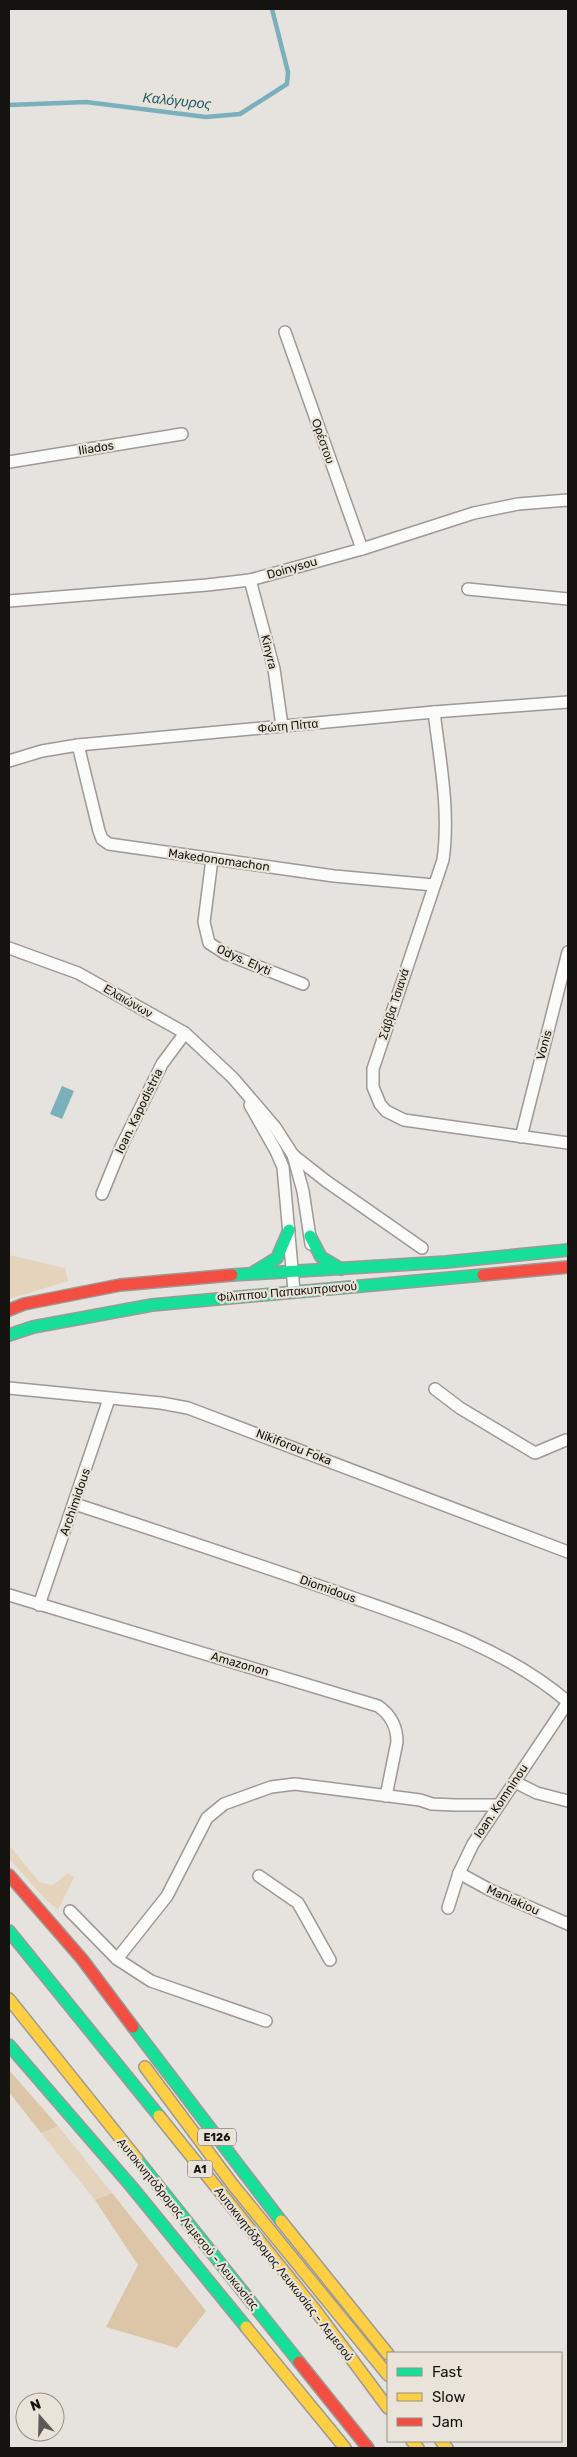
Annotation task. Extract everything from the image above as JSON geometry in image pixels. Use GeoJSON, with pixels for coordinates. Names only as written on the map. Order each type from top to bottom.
{"type":"FeatureCollection","features":[{"type":"Feature","properties":{"kind":"main road"},"geometry":{"type":"LineString","coordinates":[[247,1275],[264,1268],[277,1258],[284,1246],[289,1230]]}},
{"type":"Feature","properties":{"kind":"main road"},"geometry":{"type":"LineString","coordinates":[[310,1236],[321,1259],[331,1266],[341,1269]]}},
{"type":"Feature","properties":{"kind":"main road","name":"Φίλιππου Παπακυπριανού"},"geometry":{"type":"LineString","coordinates":[[9,1310],[24,1304],[120,1285],[446,1262],[568,1250]]}},
{"type":"Feature","properties":{"kind":"main road","name":"Φίλιππου Παπακυπριανού"},"geometry":{"type":"LineString","coordinates":[[9,1335],[33,1326],[124,1308],[318,1288],[568,1267]]}},
{"type":"Feature","properties":{"kind":"main road"},"geometry":{"type":"LineString","coordinates":[[9,1875],[46,1920],[123,2033]]}},
{"type":"Feature","properties":{"kind":"main road","name":"E126"},"geometry":{"type":"LineString","coordinates":[[46,1920],[82,1959],[266,2203],[387,2353]]}},
{"type":"Feature","properties":{"kind":"main road","name":"Αυτοκινητόδρομος Λευκωσίας - Λεμεσού"},"geometry":{"type":"LineString","coordinates":[[9,1932],[316,2312],[387,2407]]}},
{"type":"Feature","properties":{"kind":"main road","name":"Αυτοκινητόδρομος Λεμεσού - Λευκωσίας"},"geometry":{"type":"LineString","coordinates":[[9,1999],[368,2448]]}},
{"type":"Feature","properties":{"kind":"main road"},"geometry":{"type":"LineString","coordinates":[[9,2045],[132,2186],[345,2448]]}},
{"type":"Feature","properties":{"kind":"main road"},"geometry":{"type":"LineString","coordinates":[[139,2058],[172,2106],[266,2228],[387,2374]]}},
{"type":"Feature","properties":{"kind":"main road"},"geometry":{"type":"LineString","coordinates":[[266,2228],[316,2312]]}},
{"type":"Feature","properties":{"kind":"street","name":"Ορέστου"},"geometry":{"type":"LineString","coordinates":[[285,332],[362,549]]}},
{"type":"Feature","properties":{"kind":"street","name":"Iliados"},"geometry":{"type":"LineString","coordinates":[[9,462],[182,434]]}},
{"type":"Feature","properties":{"kind":"street","name":"Doinysou"},"geometry":{"type":"LineString","coordinates":[[9,601],[207,586],[250,580],[362,549],[492,509],[518,504],[568,500]]}},
{"type":"Feature","properties":{"kind":"street","name":"Kinyra"},"geometry":{"type":"LineString","coordinates":[[250,580],[274,669],[282,726]]}},
{"type":"Feature","properties":{"kind":"street"},"geometry":{"type":"LineString","coordinates":[[468,589],[568,599]]}},
{"type":"Feature","properties":{"kind":"street","name":"Φώτη Πίττα"},"geometry":{"type":"LineString","coordinates":[[9,761],[42,751],[78,745],[434,712],[568,702]]}},
{"type":"Feature","properties":{"kind":"street","name":"Σάββα Τσιανά"},"geometry":{"type":"LineString","coordinates":[[434,712],[446,828],[443,860],[372,1069],[375,1096],[386,1111],[415,1123],[568,1143]]}},
{"type":"Feature","properties":{"kind":"street","name":"Makedonomachon"},"geometry":{"type":"LineString","coordinates":[[78,745],[102,840],[109,844],[334,876],[434,885]]}},
{"type":"Feature","properties":{"kind":"street","name":"Odys. Elyti"},"geometry":{"type":"LineString","coordinates":[[212,859],[204,922],[209,943],[226,954],[303,984]]}},
{"type":"Feature","properties":{"kind":"street","name":"Ελαιώνων"},"geometry":{"type":"LineString","coordinates":[[9,948],[78,973],[185,1033],[233,1078],[276,1127],[294,1155],[299,1171],[318,1288]]}},
{"type":"Feature","properties":{"kind":"street","name":"Vonis"},"geometry":{"type":"LineString","coordinates":[[521,1137],[568,952]]}},
{"type":"Feature","properties":{"kind":"street","name":"Ioan. Kapodistria"},"geometry":{"type":"LineString","coordinates":[[102,1194],[122,1145],[162,1064],[185,1033]]}},
{"type":"Feature","properties":{"kind":"street","name":"Ελαιώνων"},"geometry":{"type":"LineString","coordinates":[[233,1078],[258,1118],[280,1159],[286,1192],[294,1291]]}},
{"type":"Feature","properties":{"kind":"street"},"geometry":{"type":"LineString","coordinates":[[294,1155],[326,1181],[422,1248]]}},
{"type":"Feature","properties":{"kind":"street","name":"Nikiforou Foka"},"geometry":{"type":"LineString","coordinates":[[9,1388],[161,1403],[196,1410],[568,1552]]}},
{"type":"Feature","properties":{"kind":"street"},"geometry":{"type":"LineString","coordinates":[[435,1388],[460,1408],[535,1453],[566,1440]]}},
{"type":"Feature","properties":{"kind":"street","name":"Archimidous"},"geometry":{"type":"LineString","coordinates":[[39,1605],[75,1504],[109,1399]]}},
{"type":"Feature","properties":{"kind":"street","name":"Diomidous"},"geometry":{"type":"LineString","coordinates":[[75,1504],[270,1568],[432,1626],[515,1664],[543,1680],[568,1702]]}},
{"type":"Feature","properties":{"kind":"street","name":"Amazonon"},"geometry":{"type":"LineString","coordinates":[[9,1595],[378,1706],[391,1718],[397,1734],[386,1796]]}},
{"type":"Feature","properties":{"kind":"street","name":"Ioan. Komninou"},"geometry":{"type":"LineString","coordinates":[[448,1908],[459,1873],[473,1844],[568,1702]]}},
{"type":"Feature","properties":{"kind":"street"},"geometry":{"type":"LineString","coordinates":[[515,1782],[537,1793],[568,1801]]}},
{"type":"Feature","properties":{"kind":"street"},"geometry":{"type":"LineString","coordinates":[[117,1959],[167,1896],[207,1818],[217,1808],[255,1792],[283,1785],[310,1785],[432,1804],[498,1805]]}},
{"type":"Feature","properties":{"kind":"street","name":"Maniakiou"},"geometry":{"type":"LineString","coordinates":[[459,1873],[490,1890],[568,1924]]}},
{"type":"Feature","properties":{"kind":"street"},"geometry":{"type":"LineString","coordinates":[[259,1876],[298,1903],[330,1960]]}},
{"type":"Feature","properties":{"kind":"street"},"geometry":{"type":"LineString","coordinates":[[70,1910],[117,1959],[151,1981],[266,2021]]}},
{"type":"Feature","properties":{"kind":"shaded area"},"geometry":{"type":"Polygon","coordinates":[[[9,1255],[65,1268],[68,1281],[9,1299],[9,1255]]]}},
{"type":"Feature","properties":{"kind":"shaded area"},"geometry":{"type":"Polygon","coordinates":[[[9,1845],[39,1882],[53,1885],[68,1873],[74,1877],[58,1910],[46,1900],[9,1858],[9,1845]]]}},
{"type":"Feature","properties":{"kind":"shaded area"},"geometry":{"type":"Polygon","coordinates":[[[9,2070],[58,2126],[41,2133],[9,2092],[9,2070]]]}},
{"type":"Feature","properties":{"kind":"shaded area"},"geometry":{"type":"Polygon","coordinates":[[[58,2126],[112,2193],[95,2200],[41,2133],[58,2126]]]}},
{"type":"Feature","properties":{"kind":"shaded area"},"geometry":{"type":"Polygon","coordinates":[[[112,2193],[206,2311],[177,2348],[106,2327],[138,2265],[95,2200],[112,2193]]]}},
{"type":"Feature","properties":{"kind":"water"},"geometry":{"type":"Polygon","coordinates":[[[62,1086],[74,1091],[62,1119],[50,1114],[62,1086]]]}},
{"type":"Feature","properties":{"kind":"waterway","name":"Καλόγυρος"},"geometry":{"type":"LineString","coordinates":[[9,105],[86,102],[206,117],[240,114],[287,84],[288,72],[272,9]]}},
{"type":"Feature","properties":{"kind":"traffic: fast"},"geometry":{"type":"LineString","coordinates":[[254,1272],[277,1258],[289,1230]]}},
{"type":"Feature","properties":{"kind":"traffic: fast"},"geometry":{"type":"LineString","coordinates":[[310,1236],[321,1257],[341,1269]]}},
{"type":"Feature","properties":{"kind":"traffic: fast"},"geometry":{"type":"LineString","coordinates":[[232,1275],[446,1262],[568,1250]]}},
{"type":"Feature","properties":{"kind":"traffic: fast"},"geometry":{"type":"LineString","coordinates":[[9,1335],[33,1327],[152,1305],[483,1275]]}},
{"type":"Feature","properties":{"kind":"traffic: fast"},"geometry":{"type":"LineString","coordinates":[[9,1931],[159,2116]]}},
{"type":"Feature","properties":{"kind":"traffic: fast"},"geometry":{"type":"LineString","coordinates":[[133,2027],[281,2221]]}},
{"type":"Feature","properties":{"kind":"traffic: fast"},"geometry":{"type":"LineString","coordinates":[[9,2045],[131,2186],[246,2327]]}},
{"type":"Feature","properties":{"kind":"traffic: fast"},"geometry":{"type":"LineString","coordinates":[[137,2159],[299,2362]]}},
{"type":"Feature","properties":{"kind":"traffic: slow"},"geometry":{"type":"LineString","coordinates":[[9,1999],[137,2159]]}},
{"type":"Feature","properties":{"kind":"traffic: slow"},"geometry":{"type":"LineString","coordinates":[[145,2067],[233,2185],[387,2374]]}},
{"type":"Feature","properties":{"kind":"traffic: slow"},"geometry":{"type":"LineString","coordinates":[[159,2116],[316,2311],[387,2407]]}},
{"type":"Feature","properties":{"kind":"traffic: slow"},"geometry":{"type":"LineString","coordinates":[[281,2221],[387,2353]]}},
{"type":"Feature","properties":{"kind":"traffic: slow"},"geometry":{"type":"LineString","coordinates":[[246,2327],[345,2448]]}},
{"type":"Feature","properties":{"kind":"traffic: slow"},"geometry":{"type":"LineString","coordinates":[[413,2442],[418,2448]]}},
{"type":"Feature","properties":{"kind":"traffic: slow"},"geometry":{"type":"LineString","coordinates":[[442,2442],[447,2448]]}},
{"type":"Feature","properties":{"kind":"traffic: jam"},"geometry":{"type":"LineString","coordinates":[[483,1275],[568,1267]]}},
{"type":"Feature","properties":{"kind":"traffic: jam"},"geometry":{"type":"LineString","coordinates":[[9,1310],[24,1304],[120,1285],[232,1275]]}},
{"type":"Feature","properties":{"kind":"traffic: jam"},"geometry":{"type":"LineString","coordinates":[[9,1875],[82,1959],[133,2027]]}},
{"type":"Feature","properties":{"kind":"traffic: jam"},"geometry":{"type":"LineString","coordinates":[[299,2362],[368,2448]]}}]}
